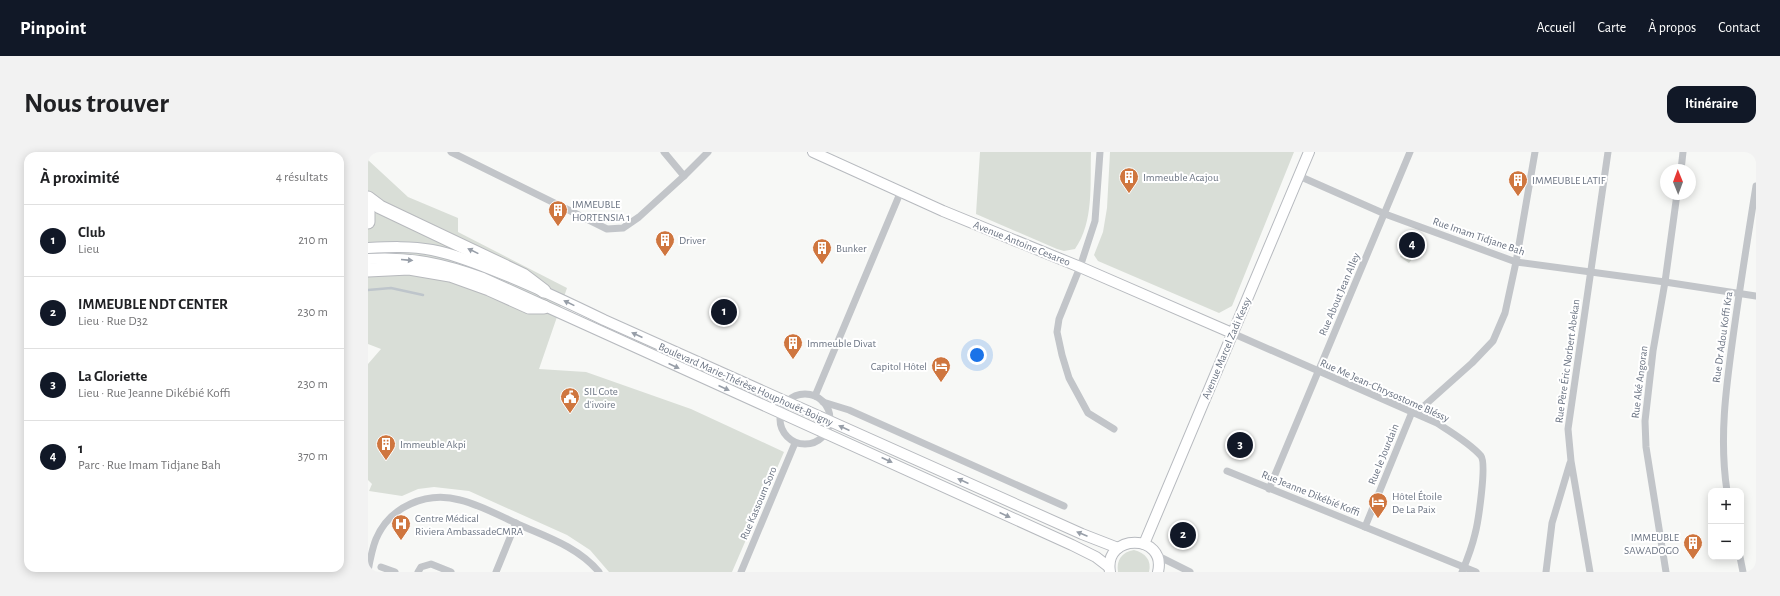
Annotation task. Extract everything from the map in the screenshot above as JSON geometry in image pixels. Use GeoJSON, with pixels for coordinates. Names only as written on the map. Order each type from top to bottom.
{"type":"FeatureCollection","features":[{"type":"Feature","properties":{"kind":"highway"},"geometry":{"type":"LineString","coordinates":[[368,198],[380,207],[523,275],[544,291]]}},
{"type":"Feature","properties":{"kind":"highway"},"geometry":{"type":"LineString","coordinates":[[368,210],[368,222]]}},
{"type":"Feature","properties":{"kind":"highway"},"geometry":{"type":"LineString","coordinates":[[368,270],[409,268],[450,275],[489,289],[529,307],[544,307]]}},
{"type":"Feature","properties":{"kind":"main road","name":"Avenue Antoine Cesareo"},"geometry":{"type":"LineString","coordinates":[[812,152],[950,214],[1080,266],[1232,333]]}},
{"type":"Feature","properties":{"kind":"main road","name":"Avenue Marcel Zadi Kessy"},"geometry":{"type":"LineString","coordinates":[[1144,544],[1309,152]]}},
{"type":"Feature","properties":{"kind":"main road","name":"Boulevard Marie-Thérèse Houphouët-Boigny"},"geometry":{"type":"LineString","coordinates":[[368,248],[407,248],[430,250],[454,255],[544,291],[604,320],[830,422],[1082,534],[1118,548]]}},
{"type":"Feature","properties":{"kind":"main road","name":"Boulevard Marie-Thérèse Houphouët-Boigny"},"geometry":{"type":"LineString","coordinates":[[368,259],[410,260],[453,267],[483,278],[544,307],[849,443],[1072,545],[1096,557],[1110,569]]}},
{"type":"Feature","properties":{"kind":"main road"},"geometry":{"type":"LineString","coordinates":[[1110,569],[1112,556],[1118,548],[1126,543],[1135,542],[1144,544],[1151,548],[1156,555],[1161,570]]}},
{"type":"Feature","properties":{"kind":"street"},"geometry":{"type":"LineString","coordinates":[[450,152],[606,229],[623,228],[639,217],[708,152]]}},
{"type":"Feature","properties":{"kind":"street"},"geometry":{"type":"LineString","coordinates":[[664,152],[684,176]]}},
{"type":"Feature","properties":{"kind":"street"},"geometry":{"type":"LineString","coordinates":[[1100,152],[1095,221],[1080,266],[1059,319],[1057,332],[1069,378],[1088,413],[1114,429]]}},
{"type":"Feature","properties":{"kind":"street","name":"Rue About Jean Alley"},"geometry":{"type":"LineString","coordinates":[[1269,488],[1319,372],[1410,152]]}},
{"type":"Feature","properties":{"kind":"street"},"geometry":{"type":"LineString","coordinates":[[1414,413],[1472,363],[1493,341],[1505,313],[1516,262],[1535,152]]}},
{"type":"Feature","properties":{"kind":"street","name":"Rue Père Éric Norbert Abekan"},"geometry":{"type":"LineString","coordinates":[[1590,572],[1571,461],[1568,429],[1608,152]]}},
{"type":"Feature","properties":{"kind":"street"},"geometry":{"type":"LineString","coordinates":[[1682,164],[1683,152]]}},
{"type":"Feature","properties":{"kind":"street","name":"Rue Imam Tidjane Bah"},"geometry":{"type":"LineString","coordinates":[[1299,176],[1385,214],[1516,262],[1756,296]]}},
{"type":"Feature","properties":{"kind":"street","name":"Rue Dr Adou Koffi Kra"},"geometry":{"type":"LineString","coordinates":[[1727,488],[1724,468],[1724,406],[1739,293],[1756,186]]}},
{"type":"Feature","properties":{"kind":"street"},"geometry":{"type":"LineString","coordinates":[[814,396],[901,192]]}},
{"type":"Feature","properties":{"kind":"street","name":"Rue Aké Angoran"},"geometry":{"type":"LineString","coordinates":[[1666,572],[1646,447],[1645,421],[1653,351],[1665,282],[1676,200]]}},
{"type":"Feature","properties":{"kind":"street","name":"Rue Me Jean-Chrysostome Bléssy"},"geometry":{"type":"LineString","coordinates":[[1232,333],[1437,424],[1456,435],[1481,456],[1484,461],[1475,534],[1463,570]]}},
{"type":"Feature","properties":{"kind":"street"},"geometry":{"type":"LineString","coordinates":[[823,402],[829,411],[830,422],[826,434],[820,440],[812,444],[804,444],[795,442],[786,436],[780,425],[780,413],[786,402],[799,395],[807,394],[814,396],[823,402],[849,410],[1064,506]]}},
{"type":"Feature","properties":{"kind":"street","name":"Rue le Jourdain"},"geometry":{"type":"LineString","coordinates":[[1364,527],[1414,413]]}},
{"type":"Feature","properties":{"kind":"street","name":"Rue Kassoum Soro"},"geometry":{"type":"LineString","coordinates":[[741,572],[795,442]]}},
{"type":"Feature","properties":{"kind":"street"},"geometry":{"type":"LineString","coordinates":[[1546,572],[1552,523],[1571,461]]}},
{"type":"Feature","properties":{"kind":"street","name":"Rue Jeanne Dikébié Koffi"},"geometry":{"type":"LineString","coordinates":[[1226,471],[1364,527],[1463,570],[1476,572]]}},
{"type":"Feature","properties":{"kind":"street"},"geometry":{"type":"LineString","coordinates":[[368,571],[376,538],[394,514],[421,500],[435,498],[459,500],[516,523],[574,550],[586,558],[599,572]]}},
{"type":"Feature","properties":{"kind":"street"},"geometry":{"type":"LineString","coordinates":[[496,572],[516,523]]}},
{"type":"Feature","properties":{"kind":"street"},"geometry":{"type":"LineString","coordinates":[[1156,555],[1190,572]]}},
{"type":"Feature","properties":{"kind":"street"},"geometry":{"type":"LineString","coordinates":[[1741,560],[1743,572]]}},
{"type":"Feature","properties":{"kind":"street"},"geometry":{"type":"LineString","coordinates":[[418,572],[426,565],[431,564],[449,572]]}},
{"type":"Feature","properties":{"kind":"street"},"geometry":{"type":"LineString","coordinates":[[381,567],[394,572]]}},
{"type":"Feature","properties":{"kind":"shaded area"},"geometry":{"type":"Polygon","coordinates":[[[980,152],[1091,152],[1091,190],[1088,215],[1081,238],[1075,249],[1064,251],[1057,249],[976,214],[980,152]]]}},
{"type":"Feature","properties":{"kind":"shaded area"},"geometry":{"type":"Polygon","coordinates":[[[1110,152],[1294,152],[1232,306],[1219,313],[1098,261],[1094,255],[1103,232],[1107,208],[1110,152]]]}},
{"type":"Feature","properties":{"kind":"shaded area"},"geometry":{"type":"Polygon","coordinates":[[[368,160],[408,197],[458,218],[458,232],[567,288],[539,369],[586,372],[691,409],[784,452],[732,572],[609,572],[590,550],[567,535],[469,491],[434,487],[418,489],[402,496],[369,491],[372,484],[368,480],[368,364],[381,349],[368,344],[368,160]]]}},
{"type":"Feature","properties":{"kind":"shaded area"},"geometry":{"type":"Polygon","coordinates":[[[1409,231],[1421,238],[1417,253],[1409,263],[1400,257],[1409,231]]]}},
{"type":"Feature","properties":{"kind":"shaded area"},"geometry":{"type":"Polygon","coordinates":[[[1134,550],[1147,558],[1150,568],[1149,572],[1118,572],[1118,564],[1121,557],[1134,550]]]}},
{"type":"Feature","properties":{"kind":"waterway"},"geometry":{"type":"LineString","coordinates":[[368,290],[391,288],[423,295]]}},
{"type":"Feature","properties":{"kind":"place","name":"Immeuble Acajou"},"geometry":{"type":"Point","coordinates":[1129,194]}},
{"type":"Feature","properties":{"kind":"place","name":"IMMEUBLE LATIF"},"geometry":{"type":"Point","coordinates":[1518,197]}},
{"type":"Feature","properties":{"kind":"place","name":"IMMEUBLE HORTENSIA 1"},"geometry":{"type":"Point","coordinates":[558,227]}},
{"type":"Feature","properties":{"kind":"place","name":"1"},"geometry":{"type":"Point","coordinates":[1412,245]}},
{"type":"Feature","properties":{"kind":"place","name":"Driver"},"geometry":{"type":"Point","coordinates":[665,257]}},
{"type":"Feature","properties":{"kind":"place","name":"Bunker"},"geometry":{"type":"Point","coordinates":[822,265]}},
{"type":"Feature","properties":{"kind":"place","name":"Club"},"geometry":{"type":"Point","coordinates":[724,312]}},
{"type":"Feature","properties":{"kind":"place","name":"Immeuble Divat"},"geometry":{"type":"Point","coordinates":[793,360]}},
{"type":"Feature","properties":{"kind":"place","name":"Capitol Hôtel"},"geometry":{"type":"Point","coordinates":[941,383]}},
{"type":"Feature","properties":{"kind":"place","name":"SIL Cote d'ivoire"},"geometry":{"type":"Point","coordinates":[570,414]}},
{"type":"Feature","properties":{"kind":"place","name":"La Gloriette"},"geometry":{"type":"Point","coordinates":[1240,445]}},
{"type":"Feature","properties":{"kind":"place","name":"Immeuble Akpi"},"geometry":{"type":"Point","coordinates":[386,461]}},
{"type":"Feature","properties":{"kind":"place","name":"Hôtel Étoile De La Paix"},"geometry":{"type":"Point","coordinates":[1378,519]}},
{"type":"Feature","properties":{"kind":"place","name":"IMMEUBLE NDT CENTER"},"geometry":{"type":"Point","coordinates":[1183,535]}},
{"type":"Feature","properties":{"kind":"place","name":"Centre Médical Riviera AmbassadeCMRA"},"geometry":{"type":"Point","coordinates":[401,541]}},
{"type":"Feature","properties":{"kind":"place","name":"IMMEUBLE SAWADOGO"},"geometry":{"type":"Point","coordinates":[1693,560]}}]}
